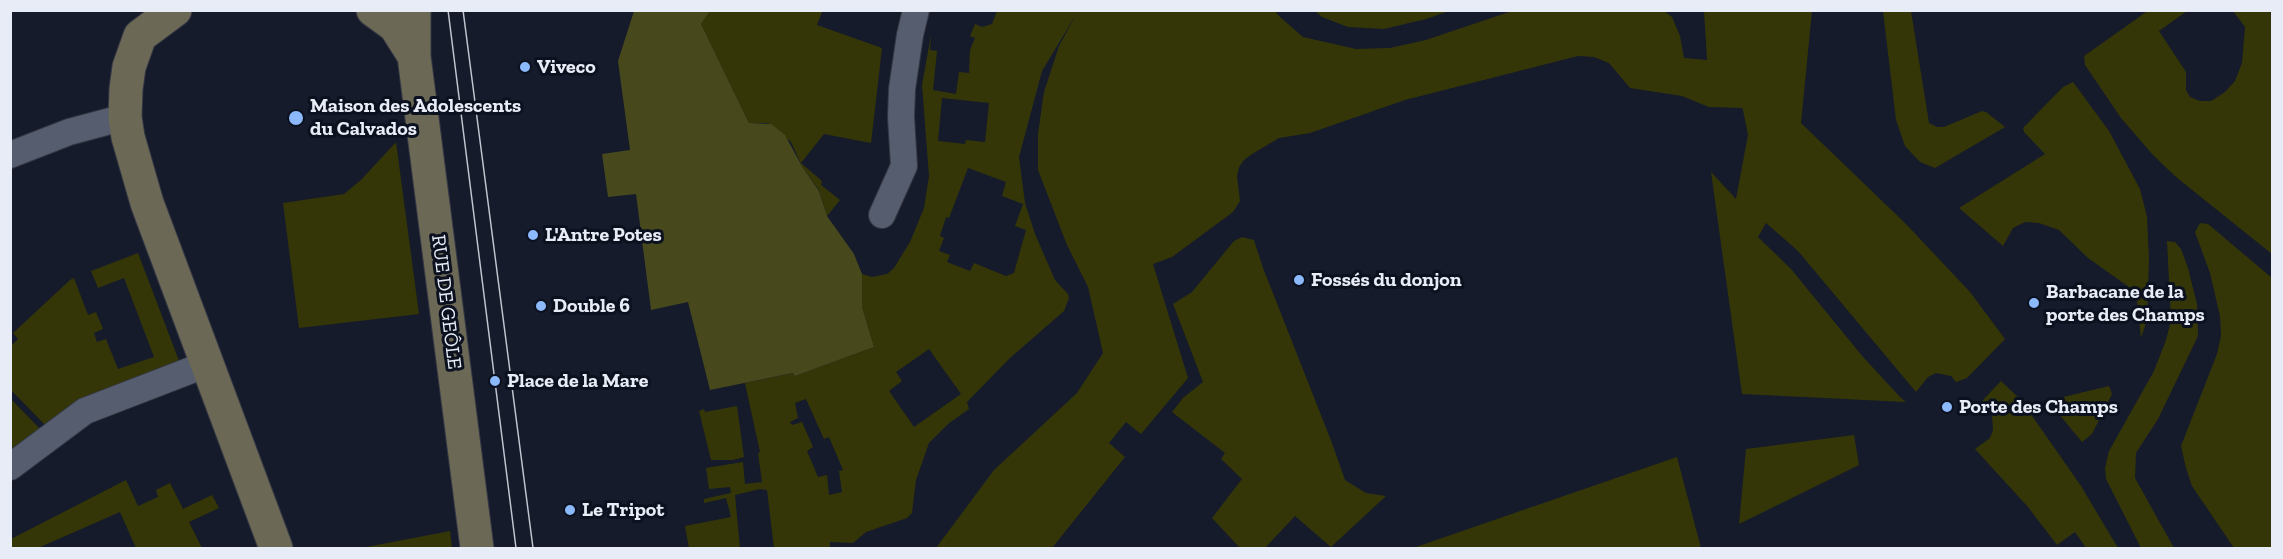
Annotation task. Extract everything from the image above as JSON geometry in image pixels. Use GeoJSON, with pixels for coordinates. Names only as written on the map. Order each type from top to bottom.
{"type":"FeatureCollection","features":[{"type":"Feature","properties":{"kind":"main road"},"geometry":{"type":"LineString","coordinates":[[175,10],[140,23],[129,67],[125,117],[128,137],[147,203],[276,549]]}},
{"type":"Feature","properties":{"kind":"main road"},"geometry":{"type":"LineString","coordinates":[[374,10],[395,27],[414,56]]}},
{"type":"Feature","properties":{"kind":"main road","name":"RUE DE GEÔLE"},"geometry":{"type":"LineString","coordinates":[[414,10],[414,56],[477,549]]}},
{"type":"Feature","properties":{"kind":"street"},"geometry":{"type":"LineString","coordinates":[[882,215],[904,166],[902,89],[916,10]]}},
{"type":"Feature","properties":{"kind":"street"},"geometry":{"type":"LineString","coordinates":[[10,155],[75,130],[125,117]]}},
{"type":"Feature","properties":{"kind":"street"},"geometry":{"type":"LineString","coordinates":[[10,467],[85,411],[207,364]]}},
{"type":"Feature","properties":{"kind":"shaded area"},"geometry":{"type":"Polygon","coordinates":[[[2149,10],[2187,11],[2159,31],[2186,72],[2186,90],[2190,97],[2200,101],[2211,101],[2225,92],[2235,81],[2242,63],[2245,27],[2233,11],[2269,11],[2272,15],[2272,254],[2176,177],[2153,155],[2121,118],[2085,65],[2084,56],[2149,10]]]}},
{"type":"Feature","properties":{"kind":"shaded area"},"geometry":{"type":"Polygon","coordinates":[[[710,11],[818,11],[822,12],[817,25],[882,48],[871,143],[824,134],[801,163],[822,181],[821,185],[840,200],[827,216],[819,190],[803,168],[791,142],[768,123],[749,123],[701,24],[710,11]]]}},
{"type":"Feature","properties":{"kind":"shaded area"},"geometry":{"type":"Polygon","coordinates":[[[997,11],[1275,11],[1303,37],[1356,49],[1390,48],[1426,40],[1512,11],[1664,11],[1672,17],[1680,36],[1684,58],[1707,60],[1704,11],[1812,11],[1801,123],[1906,224],[1970,292],[2005,339],[1967,378],[1956,382],[1951,376],[1936,373],[1928,377],[1916,392],[1798,251],[1766,223],[1758,237],[1791,269],[1863,357],[1906,402],[1742,394],[1711,172],[1736,199],[1748,135],[1743,110],[1742,108],[1709,107],[1682,96],[1630,88],[1609,63],[1594,57],[1578,56],[1405,100],[1310,133],[1279,138],[1244,160],[1237,176],[1240,201],[1233,212],[1172,257],[1153,264],[1188,378],[1141,434],[1126,422],[1109,443],[1125,457],[1052,548],[936,548],[994,470],[1077,393],[1103,353],[1088,287],[1067,245],[1038,170],[1038,134],[1044,92],[1059,46],[1077,13],[1042,71],[1019,157],[1025,203],[1035,234],[1055,280],[1068,294],[1069,298],[1064,311],[1010,358],[967,402],[969,409],[948,424],[929,443],[916,480],[912,513],[907,518],[866,532],[853,543],[830,542],[830,548],[774,548],[767,490],[760,489],[735,495],[740,548],[689,548],[685,526],[731,517],[726,498],[704,503],[704,499],[731,493],[730,487],[709,489],[706,468],[743,462],[745,484],[762,482],[758,453],[760,452],[745,383],[794,373],[795,376],[874,347],[862,307],[862,274],[872,277],[887,274],[894,268],[910,242],[924,208],[929,176],[922,85],[931,35],[930,50],[937,51],[933,90],[956,94],[959,72],[969,73],[970,50],[975,38],[970,36],[975,24],[982,27],[992,24],[997,11]],[[942,98],[938,141],[965,144],[966,140],[985,142],[989,103],[942,98]],[[968,168],[949,218],[946,217],[940,236],[944,238],[939,251],[950,255],[947,262],[970,271],[974,263],[1006,276],[1014,273],[1026,230],[1015,226],[1023,204],[1002,196],[1006,182],[968,168]],[[929,349],[896,372],[902,381],[889,391],[914,427],[961,394],[929,349]],[[806,399],[795,403],[798,418],[790,422],[792,425],[802,422],[813,447],[807,451],[818,477],[827,475],[829,495],[842,492],[839,471],[843,470],[829,437],[824,439],[806,399]]]}},
{"type":"Feature","properties":{"kind":"shaded area"},"geometry":{"type":"Polygon","coordinates":[[[1315,11],[1449,11],[1384,29],[1348,27],[1322,17],[1315,11]]]}},
{"type":"Feature","properties":{"kind":"shaded area"},"geometry":{"type":"Polygon","coordinates":[[[1883,11],[1911,11],[1929,123],[1937,127],[1944,127],[1982,111],[2005,127],[1935,168],[1920,162],[1905,146],[1896,120],[1883,11]]]}},
{"type":"Feature","properties":{"kind":"shaded area"},"geometry":{"type":"Polygon","coordinates":[[[2073,82],[2109,131],[2140,189],[2147,217],[2149,259],[2147,320],[2141,338],[2136,292],[2088,258],[2059,230],[2039,223],[2025,222],[2013,228],[2003,246],[1959,208],[2045,154],[2024,132],[2023,128],[2063,87],[2073,82]]]}},
{"type":"Feature","properties":{"kind":"shaded area"},"geometry":{"type":"Polygon","coordinates":[[[396,142],[419,314],[299,328],[283,203],[344,194],[361,180],[396,142]]]}},
{"type":"Feature","properties":{"kind":"shaded area"},"geometry":{"type":"Polygon","coordinates":[[[2200,223],[2208,224],[2272,278],[2272,548],[2234,548],[2192,486],[2181,446],[2217,354],[2221,336],[2220,316],[2210,273],[2195,232],[2200,223]]]}},
{"type":"Feature","properties":{"kind":"shaded area"},"geometry":{"type":"Polygon","coordinates":[[[1242,237],[1254,240],[1345,480],[1366,493],[1386,496],[1331,547],[1295,516],[1265,548],[1240,548],[1212,518],[1242,479],[1221,459],[1225,453],[1172,412],[1183,398],[1203,382],[1173,304],[1192,292],[1234,241],[1242,237]]]}},
{"type":"Feature","properties":{"kind":"shaded area"},"geometry":{"type":"Polygon","coordinates":[[[2167,241],[2175,242],[2181,249],[2188,268],[2197,304],[2198,336],[2158,419],[2136,453],[2135,478],[2174,548],[2141,548],[2106,479],[2105,468],[2109,451],[2154,371],[2166,340],[2171,320],[2167,241]]]}},
{"type":"Feature","properties":{"kind":"shaded area"},"geometry":{"type":"Polygon","coordinates":[[[138,253],[181,366],[48,428],[11,390],[11,346],[18,339],[13,333],[74,278],[88,315],[96,312],[103,329],[94,333],[97,342],[106,339],[118,369],[154,357],[124,278],[98,288],[91,271],[138,253]]]}},
{"type":"Feature","properties":{"kind":"shaded area"},"geometry":{"type":"Polygon","coordinates":[[[2001,381],[2021,400],[2081,486],[2118,548],[2086,548],[2075,532],[2057,545],[2028,507],[1975,449],[1990,438],[1993,430],[1992,415],[1982,401],[2001,381]]]}},
{"type":"Feature","properties":{"kind":"shaded area"},"geometry":{"type":"Polygon","coordinates":[[[2109,386],[2112,394],[2092,434],[2082,442],[2054,408],[2055,399],[2109,386]]]}},
{"type":"Feature","properties":{"kind":"shaded area"},"geometry":{"type":"Polygon","coordinates":[[[10,398],[43,432],[10,455],[10,398]]]}},
{"type":"Feature","properties":{"kind":"shaded area"},"geometry":{"type":"Polygon","coordinates":[[[737,406],[744,457],[733,460],[711,460],[699,411],[737,406]]]}},
{"type":"Feature","properties":{"kind":"shaded area"},"geometry":{"type":"Polygon","coordinates":[[[1854,435],[1859,465],[1739,524],[1746,449],[1854,435]]]}},
{"type":"Feature","properties":{"kind":"shaded area"},"geometry":{"type":"Polygon","coordinates":[[[1677,457],[1701,548],[1413,548],[1677,457]]]}},
{"type":"Feature","properties":{"kind":"shaded area"},"geometry":{"type":"Polygon","coordinates":[[[126,480],[138,506],[158,497],[156,490],[170,483],[183,509],[212,495],[219,508],[189,522],[202,548],[136,548],[120,512],[38,548],[11,548],[11,539],[126,480]]]}},
{"type":"Feature","properties":{"kind":"shaded area"},"geometry":{"type":"Polygon","coordinates":[[[450,531],[452,548],[361,548],[450,531]]]}},
{"type":"Feature","properties":{"kind":"green space"},"geometry":{"type":"Polygon","coordinates":[[[634,11],[710,11],[701,24],[749,123],[771,124],[785,135],[819,191],[827,216],[854,254],[862,274],[862,307],[874,347],[795,376],[793,373],[710,390],[688,302],[651,310],[636,194],[608,197],[602,154],[630,150],[618,61],[634,11]]]}},
{"type":"Feature","properties":{"kind":"tram line"},"geometry":{"type":"LineString","coordinates":[[448,10],[516,548]]}},
{"type":"Feature","properties":{"kind":"tram line"},"geometry":{"type":"LineString","coordinates":[[463,10],[533,548]]}},
{"type":"Feature","properties":{"kind":"place","name":"Viveco"},"geometry":{"type":"Point","coordinates":[525,67]}},
{"type":"Feature","properties":{"kind":"place","name":"Maison des Adolescents du Calvados"},"geometry":{"type":"Point","coordinates":[296,118]}},
{"type":"Feature","properties":{"kind":"place","name":"L'Antre Potes"},"geometry":{"type":"Point","coordinates":[533,235]}},
{"type":"Feature","properties":{"kind":"place","name":"Fossés du donjon"},"geometry":{"type":"Point","coordinates":[1299,280]}},
{"type":"Feature","properties":{"kind":"place","name":"Barbacane de la porte des Champs"},"geometry":{"type":"Point","coordinates":[2034,303]}},
{"type":"Feature","properties":{"kind":"place","name":"Double 6"},"geometry":{"type":"Point","coordinates":[541,306]}},
{"type":"Feature","properties":{"kind":"place","name":"Place de la Mare"},"geometry":{"type":"Point","coordinates":[495,381]}},
{"type":"Feature","properties":{"kind":"place","name":"Porte des Champs"},"geometry":{"type":"Point","coordinates":[1947,407]}},
{"type":"Feature","properties":{"kind":"place","name":"Le Tripot"},"geometry":{"type":"Point","coordinates":[570,510]}}]}
